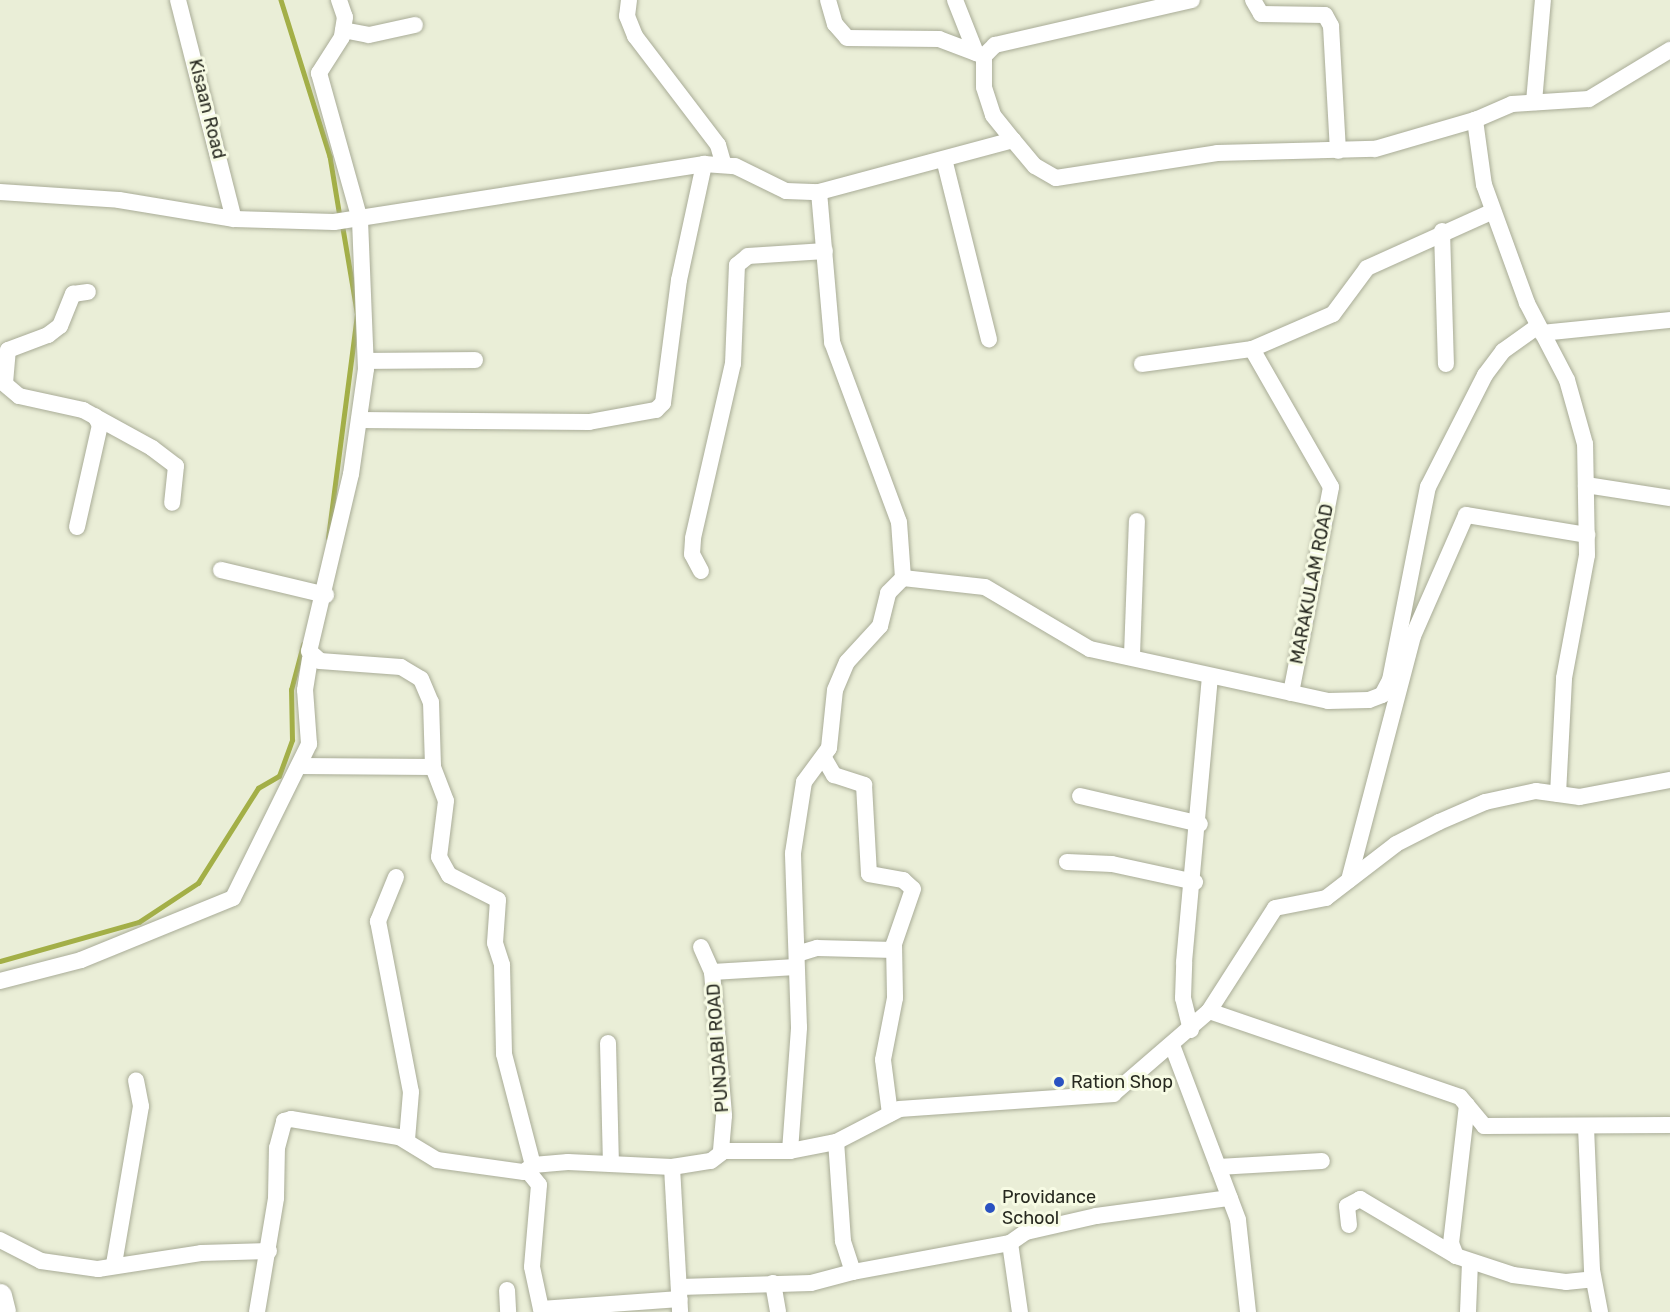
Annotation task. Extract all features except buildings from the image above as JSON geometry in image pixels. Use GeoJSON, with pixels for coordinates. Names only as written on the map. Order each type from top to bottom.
{"type":"FeatureCollection","features":[{"type":"Feature","properties":{"kind":"main road"},"geometry":{"type":"LineString","coordinates":[[0,1296],[4,1312]]}},
{"type":"Feature","properties":{"kind":"street","name":"Kisaan Road"},"geometry":{"type":"LineString","coordinates":[[178,0],[234,219]]}},
{"type":"Feature","properties":{"kind":"street"},"geometry":{"type":"LineString","coordinates":[[0,981],[81,960],[233,898],[309,744],[305,690],[319,594],[359,420],[366,361],[357,220],[319,73],[343,30],[339,0]]}},
{"type":"Feature","properties":{"kind":"street"},"geometry":{"type":"LineString","coordinates":[[629,0],[627,16],[635,36],[718,145],[723,163]]}},
{"type":"Feature","properties":{"kind":"street"},"geometry":{"type":"LineString","coordinates":[[828,0],[835,24],[847,38],[939,39],[980,55]]}},
{"type":"Feature","properties":{"kind":"street"},"geometry":{"type":"LineString","coordinates":[[955,0],[980,55],[984,87],[993,115],[1035,166],[1056,178],[1217,153],[1375,149],[1475,120],[1512,104],[1589,99],[1670,50]]}},
{"type":"Feature","properties":{"kind":"street"},"geometry":{"type":"LineString","coordinates":[[980,55],[995,45],[1192,0]]}},
{"type":"Feature","properties":{"kind":"street"},"geometry":{"type":"LineString","coordinates":[[1253,0],[1261,14],[1325,15],[1331,26],[1338,151]]}},
{"type":"Feature","properties":{"kind":"street"},"geometry":{"type":"LineString","coordinates":[[1534,102],[1543,0]]}},
{"type":"Feature","properties":{"kind":"street"},"geometry":{"type":"LineString","coordinates":[[343,30],[369,35],[415,25]]}},
{"type":"Feature","properties":{"kind":"street"},"geometry":{"type":"LineString","coordinates":[[1475,120],[1493,211],[1540,329],[1567,380],[1584,444],[1587,535],[1564,678],[1558,794]]}},
{"type":"Feature","properties":{"kind":"street"},"geometry":{"type":"LineString","coordinates":[[0,192],[119,200],[234,219],[334,222],[704,164],[723,163],[770,186],[819,192],[1013,140]]}},
{"type":"Feature","properties":{"kind":"street"},"geometry":{"type":"LineString","coordinates":[[944,159],[989,339]]}},
{"type":"Feature","properties":{"kind":"street"},"geometry":{"type":"LineString","coordinates":[[359,420],[589,422],[656,410],[663,403],[679,280],[704,164]]}},
{"type":"Feature","properties":{"kind":"street"},"geometry":{"type":"LineString","coordinates":[[790,1151],[799,1027],[793,853],[798,810],[804,782],[824,758],[835,690],[848,662],[880,626],[888,593],[903,578],[899,522],[832,342],[819,192]]}},
{"type":"Feature","properties":{"kind":"street"},"geometry":{"type":"LineString","coordinates":[[1142,364],[1252,349],[1333,314],[1367,268],[1442,231],[1493,211]]}},
{"type":"Feature","properties":{"kind":"street"},"geometry":{"type":"LineString","coordinates":[[1442,231],[1446,364]]}},
{"type":"Feature","properties":{"kind":"street"},"geometry":{"type":"LineString","coordinates":[[701,571],[692,554],[693,538],[733,364],[737,265],[748,256],[825,252]]}},
{"type":"Feature","properties":{"kind":"street"},"geometry":{"type":"LineString","coordinates":[[88,292],[73,294],[60,326],[48,335],[8,350],[2,382],[19,396],[95,416],[176,466],[172,503]]}},
{"type":"Feature","properties":{"kind":"street"},"geometry":{"type":"LineString","coordinates":[[903,578],[985,587],[1073,643],[1132,655],[1210,678],[1328,701],[1382,695],[1398,652],[1428,487],[1485,375],[1503,351],[1540,329],[1670,320]]}},
{"type":"Feature","properties":{"kind":"street","name":"MARAKULAM ROAD"},"geometry":{"type":"LineString","coordinates":[[1252,349],[1331,487],[1291,693]]}},
{"type":"Feature","properties":{"kind":"street"},"geometry":{"type":"LineString","coordinates":[[366,361],[475,360]]}},
{"type":"Feature","properties":{"kind":"street"},"geometry":{"type":"LineString","coordinates":[[77,526],[100,425],[95,416]]}},
{"type":"Feature","properties":{"kind":"street"},"geometry":{"type":"LineString","coordinates":[[1586,485],[1670,498]]}},
{"type":"Feature","properties":{"kind":"street"},"geometry":{"type":"LineString","coordinates":[[1349,880],[1410,646],[1459,524],[1466,514],[1587,535]]}},
{"type":"Feature","properties":{"kind":"street"},"geometry":{"type":"LineString","coordinates":[[1132,655],[1137,521]]}},
{"type":"Feature","properties":{"kind":"street"},"geometry":{"type":"LineString","coordinates":[[221,570],[319,594]]}},
{"type":"Feature","properties":{"kind":"street"},"geometry":{"type":"LineString","coordinates":[[310,658],[414,670],[431,702],[433,767],[446,801],[439,857],[449,875],[498,900],[495,943],[502,965],[504,1054],[530,1167],[539,1185],[532,1267],[541,1309],[680,1299],[773,1283],[811,1283],[853,1272],[1010,1242],[1026,1232],[1096,1216],[1230,1198]]}},
{"type":"Feature","properties":{"kind":"street"},"geometry":{"type":"LineString","coordinates":[[1191,1030],[1183,998],[1200,824],[1210,678]]}},
{"type":"Feature","properties":{"kind":"street"},"geometry":{"type":"LineString","coordinates":[[824,758],[834,775],[864,785],[869,874],[903,880],[913,889],[894,950],[896,998],[883,1059],[890,1114]]}},
{"type":"Feature","properties":{"kind":"street"},"geometry":{"type":"LineString","coordinates":[[299,766],[433,767]]}},
{"type":"Feature","properties":{"kind":"street"},"geometry":{"type":"LineString","coordinates":[[396,877],[378,921],[411,1092],[407,1140],[415,1151],[437,1160],[530,1167],[611,1162],[672,1167],[711,1161],[721,1153],[790,1151],[836,1142],[890,1114],[1113,1094],[1191,1030],[1209,1011],[1275,908],[1326,898],[1396,844],[1485,802],[1536,791],[1580,797],[1670,780]]}},
{"type":"Feature","properties":{"kind":"street"},"geometry":{"type":"LineString","coordinates":[[1080,796],[1200,824]]}},
{"type":"Feature","properties":{"kind":"street"},"geometry":{"type":"LineString","coordinates":[[1067,861],[1112,864],[1195,882]]}},
{"type":"Feature","properties":{"kind":"street","name":"PUNJABI ROAD"},"geometry":{"type":"LineString","coordinates":[[701,947],[712,972],[724,1116],[721,1153]]}},
{"type":"Feature","properties":{"kind":"street"},"geometry":{"type":"LineString","coordinates":[[712,972],[796,960],[817,948],[894,950]]}},
{"type":"Feature","properties":{"kind":"street"},"geometry":{"type":"LineString","coordinates":[[1209,1011],[1343,1053],[1460,1097],[1484,1126],[1670,1125]]}},
{"type":"Feature","properties":{"kind":"street"},"geometry":{"type":"LineString","coordinates":[[608,1043],[611,1162]]}},
{"type":"Feature","properties":{"kind":"street"},"geometry":{"type":"LineString","coordinates":[[1172,1045],[1238,1220],[1248,1312]]}},
{"type":"Feature","properties":{"kind":"street"},"geometry":{"type":"LineString","coordinates":[[114,1264],[141,1106],[136,1080]]}},
{"type":"Feature","properties":{"kind":"street"},"geometry":{"type":"LineString","coordinates":[[1467,1105],[1451,1243],[1463,1259],[1468,1312]]}},
{"type":"Feature","properties":{"kind":"street"},"geometry":{"type":"LineString","coordinates":[[258,1312],[269,1251],[284,1121],[407,1140]]}},
{"type":"Feature","properties":{"kind":"street"},"geometry":{"type":"LineString","coordinates":[[1586,1127],[1593,1280],[1600,1312]]}},
{"type":"Feature","properties":{"kind":"street"},"geometry":{"type":"LineString","coordinates":[[836,1142],[843,1241],[853,1272]]}},
{"type":"Feature","properties":{"kind":"street"},"geometry":{"type":"LineString","coordinates":[[1218,1167],[1322,1161]]}},
{"type":"Feature","properties":{"kind":"street"},"geometry":{"type":"LineString","coordinates":[[672,1167],[680,1299]]}},
{"type":"Feature","properties":{"kind":"street"},"geometry":{"type":"LineString","coordinates":[[1349,1225],[1347,1206],[1360,1199],[1463,1259],[1513,1275],[1566,1282],[1593,1280]]}},
{"type":"Feature","properties":{"kind":"street"},"geometry":{"type":"LineString","coordinates":[[0,1240],[41,1261],[98,1269],[114,1264],[269,1251]]}},
{"type":"Feature","properties":{"kind":"street"},"geometry":{"type":"LineString","coordinates":[[1010,1242],[1020,1312]]}},
{"type":"Feature","properties":{"kind":"street"},"geometry":{"type":"LineString","coordinates":[[773,1283],[778,1312]]}},
{"type":"Feature","properties":{"kind":"street"},"geometry":{"type":"LineString","coordinates":[[507,1290],[508,1312]]}},
{"type":"Feature","properties":{"kind":"waterway"},"geometry":{"type":"LineString","coordinates":[[281,0],[330,156],[340,217]]}},
{"type":"Feature","properties":{"kind":"waterway"},"geometry":{"type":"LineString","coordinates":[[328,538],[357,314],[342,225]]}},
{"type":"Feature","properties":{"kind":"waterway"},"geometry":{"type":"LineString","coordinates":[[0,961],[139,922],[198,883],[258,788],[279,776],[292,740],[291,690],[303,645]]}},
{"type":"Feature","properties":{"kind":"place","name":"Ration Shop"},"geometry":{"type":"Point","coordinates":[1059,1082]}},
{"type":"Feature","properties":{"kind":"place","name":"Providance School"},"geometry":{"type":"Point","coordinates":[990,1208]}}]}
